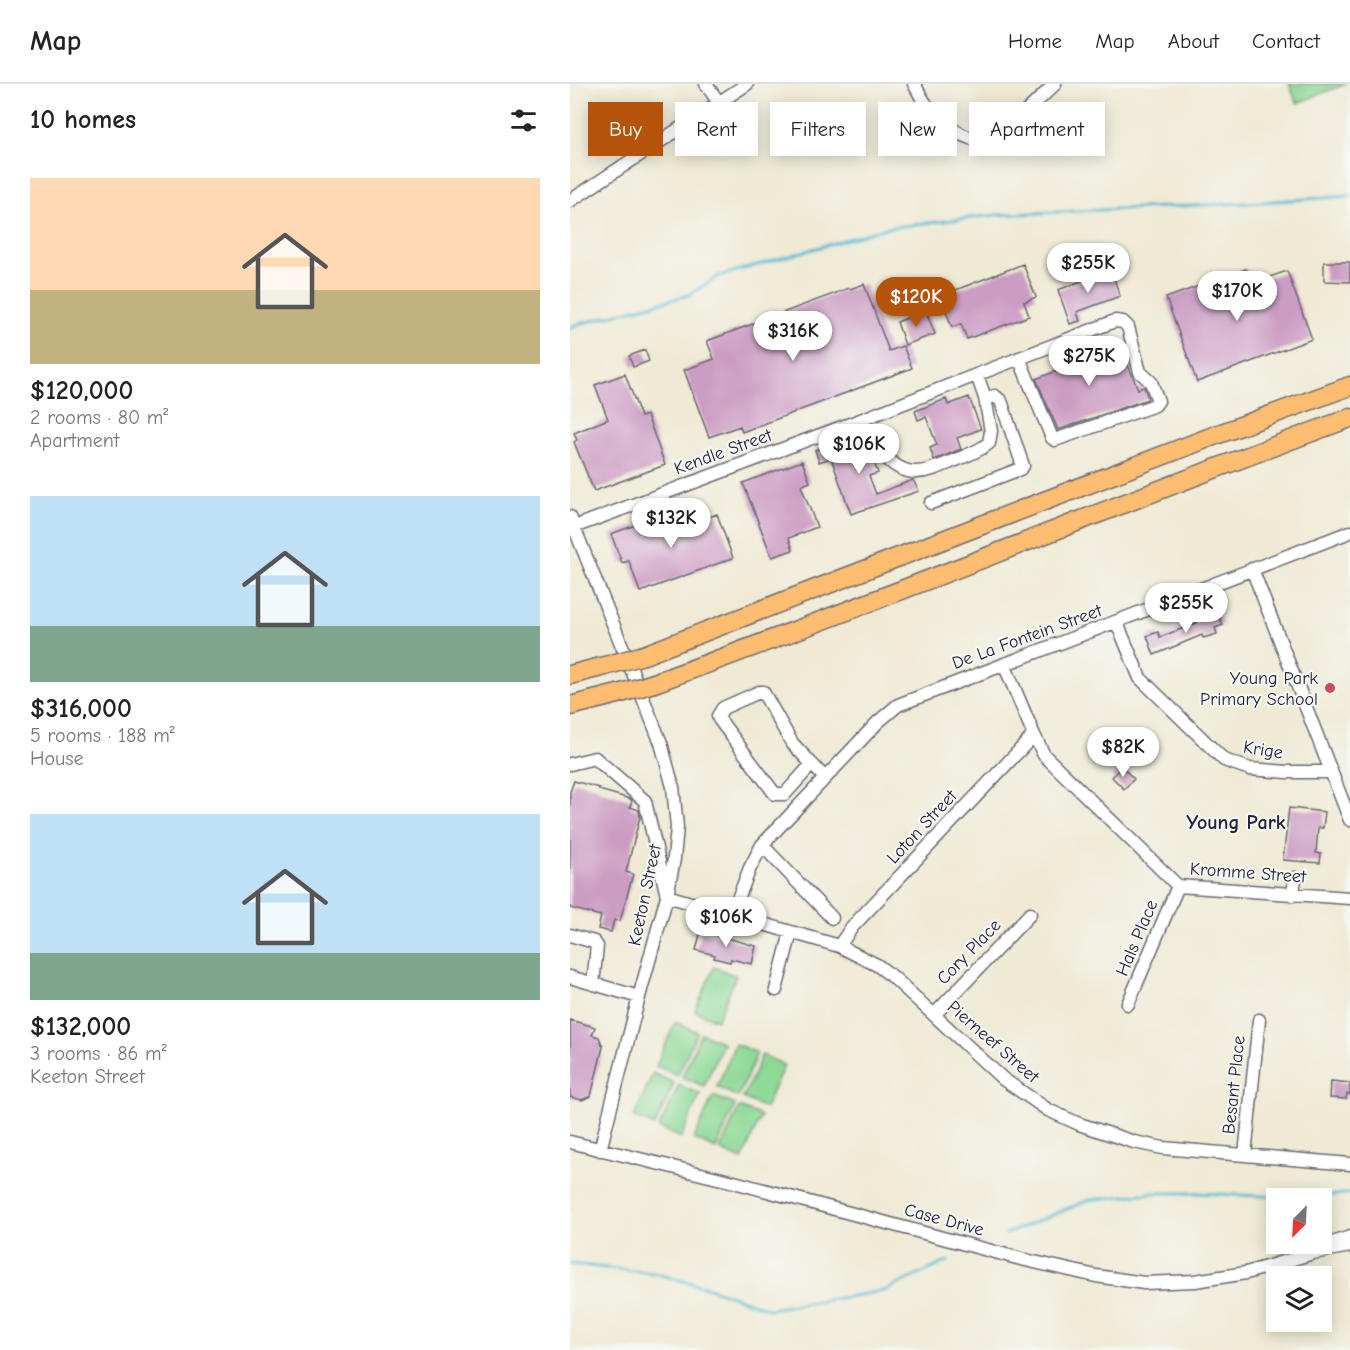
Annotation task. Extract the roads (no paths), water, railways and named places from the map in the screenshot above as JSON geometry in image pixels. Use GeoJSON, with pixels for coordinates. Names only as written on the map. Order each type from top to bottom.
{"type":"FeatureCollection","features":[{"type":"Feature","properties":{"kind":"highway"},"geometry":{"type":"LineString","coordinates":[[570,675],[765,608],[1350,386]]}},
{"type":"Feature","properties":{"kind":"highway"},"geometry":{"type":"LineString","coordinates":[[570,707],[654,683],[783,637],[1224,464],[1350,418]]}},
{"type":"Feature","properties":{"kind":"highway"},"geometry":{"type":"LineString","coordinates":[[570,665],[605,662]]}},
{"type":"Feature","properties":{"kind":"street"},"geometry":{"type":"LineString","coordinates":[[706,84],[718,102]]}},
{"type":"Feature","properties":{"kind":"street"},"geometry":{"type":"LineString","coordinates":[[720,102],[747,84]]}},
{"type":"Feature","properties":{"kind":"street"},"geometry":{"type":"LineString","coordinates":[[914,84],[926,105],[950,129],[975,139],[986,140],[1002,134],[1055,84]]}},
{"type":"Feature","properties":{"kind":"street"},"geometry":{"type":"LineString","coordinates":[[570,201],[675,132]]}},
{"type":"Feature","properties":{"kind":"street","name":"Kendle Street"},"geometry":{"type":"LineString","coordinates":[[572,522],[863,419],[1019,358],[1115,321],[1121,321],[1128,327],[1140,372],[1151,382],[1158,401],[1155,405],[1054,441],[1019,358]]}},
{"type":"Feature","properties":{"kind":"street"},"geometry":{"type":"LineString","coordinates":[[863,419],[869,435],[884,454],[902,469],[918,472],[934,469],[989,443],[991,431],[985,398],[977,375]]}},
{"type":"Feature","properties":{"kind":"street"},"geometry":{"type":"LineString","coordinates":[[931,503],[1023,467],[1001,401],[995,396],[985,398]]}},
{"type":"Feature","properties":{"kind":"street","name":"Keeton Street"},"geometry":{"type":"LineString","coordinates":[[572,522],[661,743],[673,787],[677,827],[667,896],[600,1150]]}},
{"type":"Feature","properties":{"kind":"street","name":"De La Fontein Street"},"geometry":{"type":"LineString","coordinates":[[732,914],[750,868],[762,845],[892,709],[1350,532]]}},
{"type":"Feature","properties":{"kind":"street"},"geometry":{"type":"LineString","coordinates":[[1252,569],[1350,820]]}},
{"type":"Feature","properties":{"kind":"street","name":"Krige"},"geometry":{"type":"LineString","coordinates":[[1117,623],[1136,670],[1145,685],[1224,759],[1250,769],[1330,772]]}},
{"type":"Feature","properties":{"kind":"street","name":"Kromme Street"},"geometry":{"type":"LineString","coordinates":[[1004,664],[1040,750],[1178,886],[1350,898]]}},
{"type":"Feature","properties":{"kind":"street"},"geometry":{"type":"LineString","coordinates":[[812,764],[785,794],[775,794],[719,719],[720,712],[723,708],[763,692],[789,739],[825,778]]}},
{"type":"Feature","properties":{"kind":"street","name":"Loton Street"},"geometry":{"type":"LineString","coordinates":[[839,946],[852,927],[1034,735]]}},
{"type":"Feature","properties":{"kind":"street"},"geometry":{"type":"LineString","coordinates":[[570,764],[595,758],[645,801],[667,896]]}},
{"type":"Feature","properties":{"kind":"street"},"geometry":{"type":"LineString","coordinates":[[762,845],[832,918]]}},
{"type":"Feature","properties":{"kind":"street"},"geometry":{"type":"LineString","coordinates":[[1293,895],[1295,878]]}},
{"type":"Feature","properties":{"kind":"street","name":"Hals Place"},"geometry":{"type":"LineString","coordinates":[[1128,1004],[1178,886]]}},
{"type":"Feature","properties":{"kind":"street","name":"Pierneef Street"},"geometry":{"type":"LineString","coordinates":[[667,896],[839,946],[885,970],[979,1059],[1019,1091],[1048,1110],[1079,1124],[1134,1142],[1163,1148],[1350,1164]]}},
{"type":"Feature","properties":{"kind":"street","name":"Cory Place"},"geometry":{"type":"LineString","coordinates":[[934,1015],[1030,914]]}},
{"type":"Feature","properties":{"kind":"street"},"geometry":{"type":"LineString","coordinates":[[776,990],[791,932]]}},
{"type":"Feature","properties":{"kind":"street"},"geometry":{"type":"LineString","coordinates":[[570,935],[594,942],[597,946],[592,984]]}},
{"type":"Feature","properties":{"kind":"street"},"geometry":{"type":"LineString","coordinates":[[570,977],[639,997]]}},
{"type":"Feature","properties":{"kind":"street","name":"Besant Place"},"geometry":{"type":"LineString","coordinates":[[1245,1155],[1259,1020]]}},
{"type":"Feature","properties":{"kind":"street","name":"Case Drive"},"geometry":{"type":"LineString","coordinates":[[570,1142],[734,1182],[1031,1262],[1096,1276],[1144,1282],[1196,1281],[1246,1273],[1310,1254]]}},
{"type":"Feature","properties":{"kind":"street","name":"Case Drive"},"geometry":{"type":"LineString","coordinates":[[1332,1242],[1350,1237]]}},
{"type":"Feature","properties":{"kind":"street","name":"Case Drive"},"geometry":{"type":"LineString","coordinates":[[1332,1249],[1350,1246]]}},
{"type":"Feature","properties":{"kind":"waterway"},"geometry":{"type":"LineString","coordinates":[[570,329],[575,325],[689,295],[719,276],[886,228],[995,215],[1350,196]]}},
{"type":"Feature","properties":{"kind":"waterway"},"geometry":{"type":"LineString","coordinates":[[1006,1234],[1089,1200],[1151,1193],[1266,1196]]}},
{"type":"Feature","properties":{"kind":"waterway"},"geometry":{"type":"LineString","coordinates":[[1332,1195],[1350,1193]]}},
{"type":"Feature","properties":{"kind":"waterway"},"geometry":{"type":"LineString","coordinates":[[570,1264],[653,1273],[706,1287],[769,1309],[884,1291],[948,1261]]}},
{"type":"Feature","properties":{"kind":"place","name":"Young Park Primary School"},"geometry":{"type":"Point","coordinates":[1330,688]}},
{"type":"Feature","properties":{"kind":"district","name":"Young Park"},"geometry":{"type":"Point","coordinates":[1236,822]}}]}
